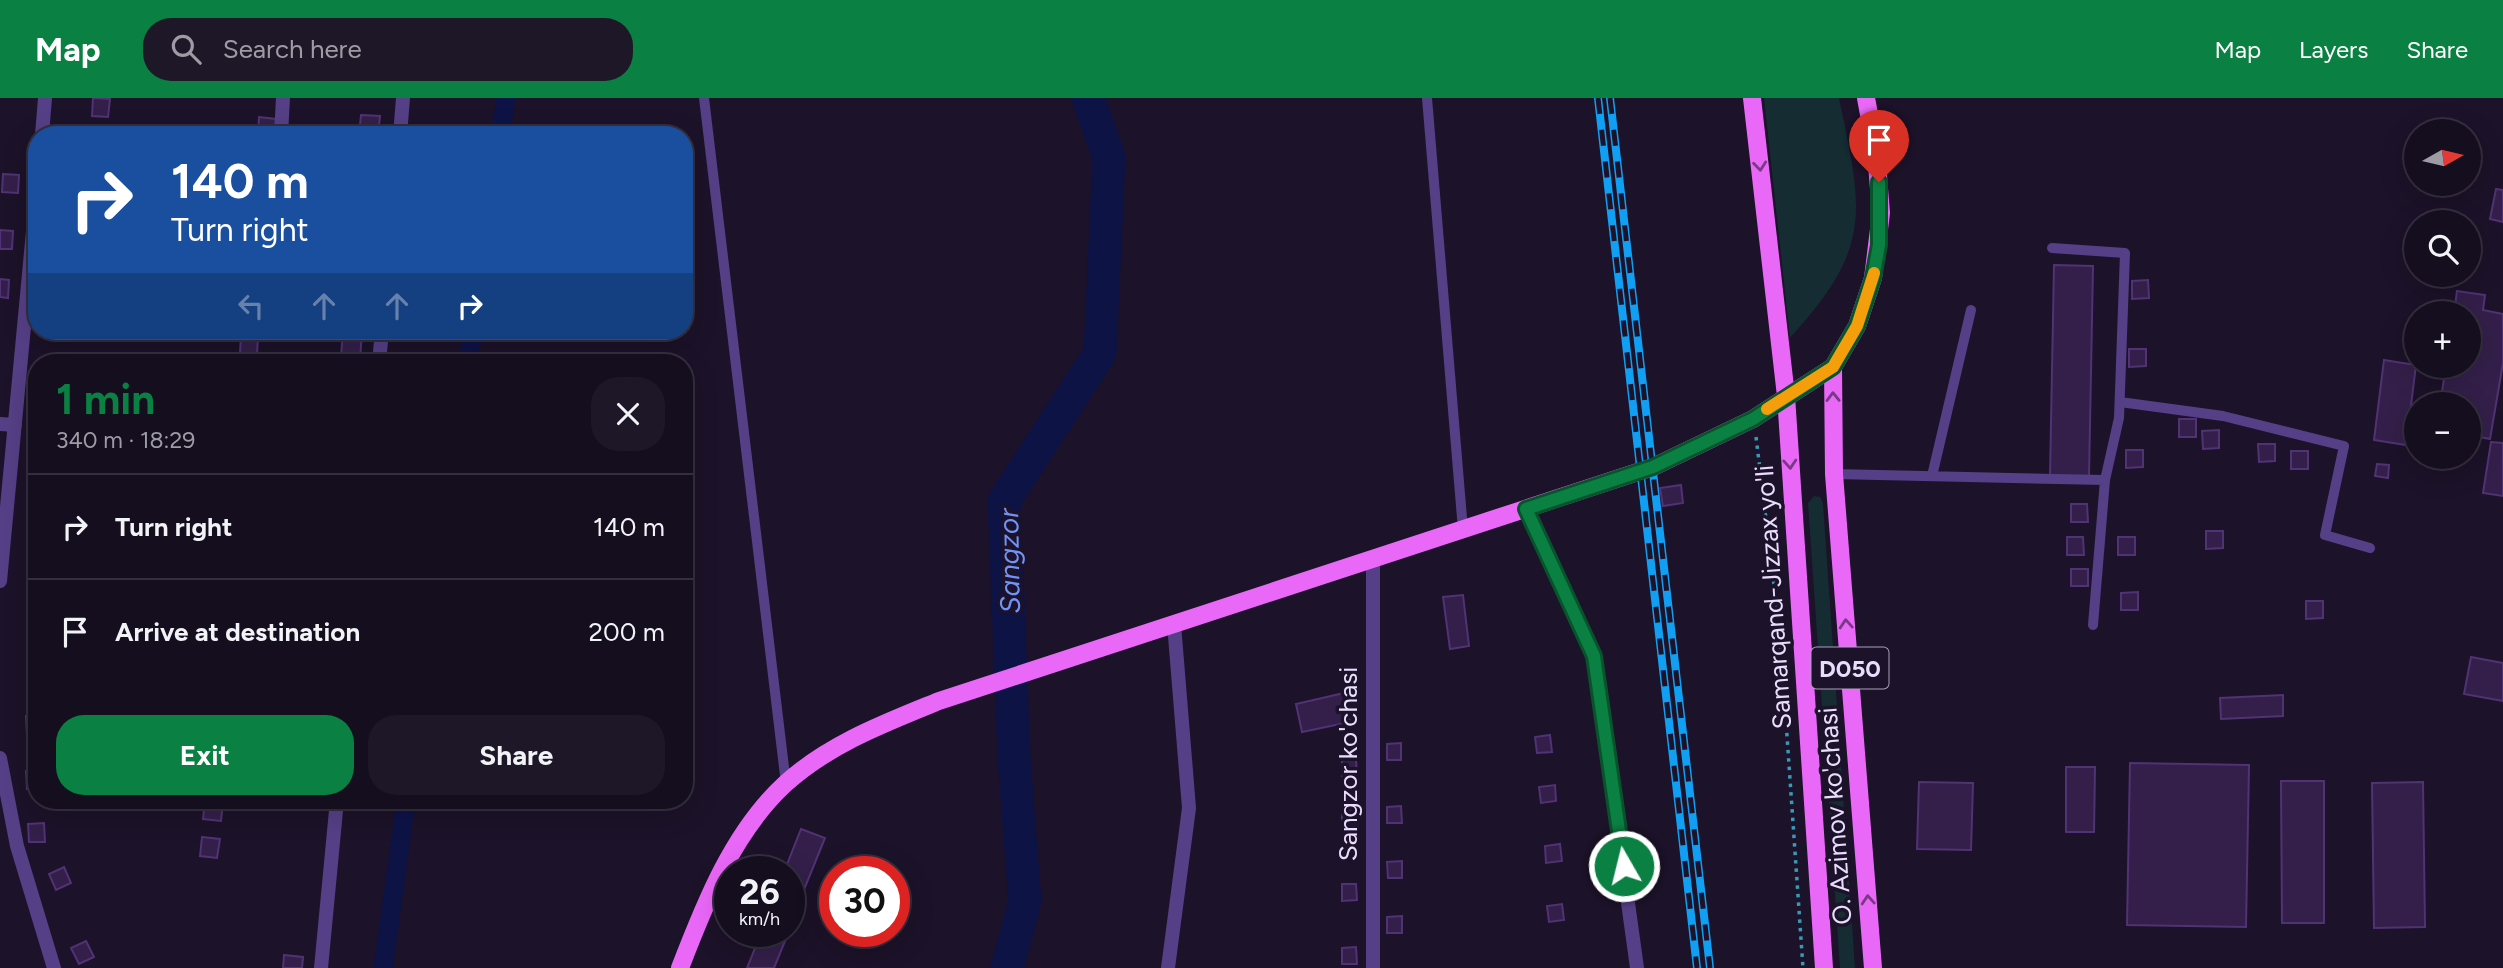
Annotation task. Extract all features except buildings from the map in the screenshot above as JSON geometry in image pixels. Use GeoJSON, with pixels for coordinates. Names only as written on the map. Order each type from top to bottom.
{"type":"FeatureCollection","features":[{"type":"Feature","properties":{"kind":"main road","name":"Samarqand-Jizzax yo'li"},"geometry":{"type":"LineString","coordinates":[[1752,98],[1786,396],[1824,968]]}},
{"type":"Feature","properties":{"kind":"main road","name":"D050"},"geometry":{"type":"LineString","coordinates":[[1833,367],[1861,314],[1879,245],[1879,182],[1866,98]]}},
{"type":"Feature","properties":{"kind":"main road"},"geometry":{"type":"LineString","coordinates":[[680,968],[712,892],[754,820],[786,784],[861,734],[939,701],[1653,467],[1753,419],[1833,367]]}},
{"type":"Feature","properties":{"kind":"main road","name":"O. Azimov ko'chasi"},"geometry":{"type":"LineString","coordinates":[[1833,367],[1834,474],[1873,968]]}},
{"type":"Feature","properties":{"kind":"street"},"geometry":{"type":"LineString","coordinates":[[43,126],[45,98]]}},
{"type":"Feature","properties":{"kind":"street"},"geometry":{"type":"LineString","coordinates":[[282,126],[284,98]]}},
{"type":"Feature","properties":{"kind":"street"},"geometry":{"type":"LineString","coordinates":[[401,126],[403,98]]}},
{"type":"Feature","properties":{"kind":"street"},"geometry":{"type":"LineString","coordinates":[[0,580],[7,424],[28,260]]}},
{"type":"Feature","properties":{"kind":"street"},"geometry":{"type":"LineString","coordinates":[[1526,509],[1594,656],[1637,968]]}},
{"type":"Feature","properties":{"kind":"street","name":"Sangzor ko'chasi"},"geometry":{"type":"LineString","coordinates":[[1373,559],[1373,968]]}},
{"type":"Feature","properties":{"kind":"street"},"geometry":{"type":"LineString","coordinates":[[1168,968],[1189,808],[1174,624]]}},
{"type":"Feature","properties":{"kind":"street"},"geometry":{"type":"LineString","coordinates":[[0,758],[17,846],[54,968]]}},
{"type":"Feature","properties":{"kind":"street"},"geometry":{"type":"LineString","coordinates":[[321,968],[336,809]]}},
{"type":"Feature","properties":{"kind":"lane"},"geometry":{"type":"LineString","coordinates":[[704,98],[786,784]]}},
{"type":"Feature","properties":{"kind":"lane"},"geometry":{"type":"LineString","coordinates":[[1427,98],[1463,530]]}},
{"type":"Feature","properties":{"kind":"lane"},"geometry":{"type":"LineString","coordinates":[[2052,248],[2125,253],[2120,402],[2105,480],[2093,625]]}},
{"type":"Feature","properties":{"kind":"lane"},"geometry":{"type":"LineString","coordinates":[[1932,476],[1971,310]]}},
{"type":"Feature","properties":{"kind":"lane"},"geometry":{"type":"LineString","coordinates":[[2120,402],[2223,416],[2344,446],[2325,535],[2370,548]]}},
{"type":"Feature","properties":{"kind":"lane"},"geometry":{"type":"LineString","coordinates":[[1834,474],[2105,480]]}},
{"type":"Feature","properties":{"kind":"path"},"geometry":{"type":"LineString","coordinates":[[1753,419],[1763,479],[1780,634],[1803,968]]}},
{"type":"Feature","properties":{"kind":"shaded area"},"geometry":{"type":"Polygon","coordinates":[[[1764,98],[1839,98],[1853,171],[1855,227],[1848,252],[1836,278],[1790,338],[1764,98]]]}},
{"type":"Feature","properties":{"kind":"shaded area"},"geometry":{"type":"Polygon","coordinates":[[[1814,496],[1820,497],[1823,503],[1855,968],[1840,968],[1808,503],[1814,496]]]}},
{"type":"Feature","properties":{"kind":"waterway"},"geometry":{"type":"LineString","coordinates":[[501,126],[506,98]]}},
{"type":"Feature","properties":{"kind":"waterway","name":"Sangzor"},"geometry":{"type":"LineString","coordinates":[[1007,968],[1025,901],[1014,759],[1004,501],[1100,353],[1109,157],[1088,98]]}},
{"type":"Feature","properties":{"kind":"waterway"},"geometry":{"type":"LineString","coordinates":[[469,354],[472,340]]}},
{"type":"Feature","properties":{"kind":"waterway"},"geometry":{"type":"LineString","coordinates":[[383,968],[405,809]]}},
{"type":"Feature","properties":{"kind":"railway"},"geometry":{"type":"LineString","coordinates":[[1598,98],[1697,968]]}},
{"type":"Feature","properties":{"kind":"railway"},"geometry":{"type":"LineString","coordinates":[[1610,98],[1710,968]]}},
{"type":"Feature","properties":{"kind":"slow traffic"},"geometry":{"type":"LineString","coordinates":[[1767,409],[1833,367],[1857,326],[1874,273]]}},
{"type":"Feature","properties":{"kind":"route"},"geometry":{"type":"LineString","coordinates":[[1624,866],[1594,656],[1526,509],[1653,467],[1753,419],[1833,367],[1857,326],[1873,278],[1879,245],[1879,182]]}}]}
